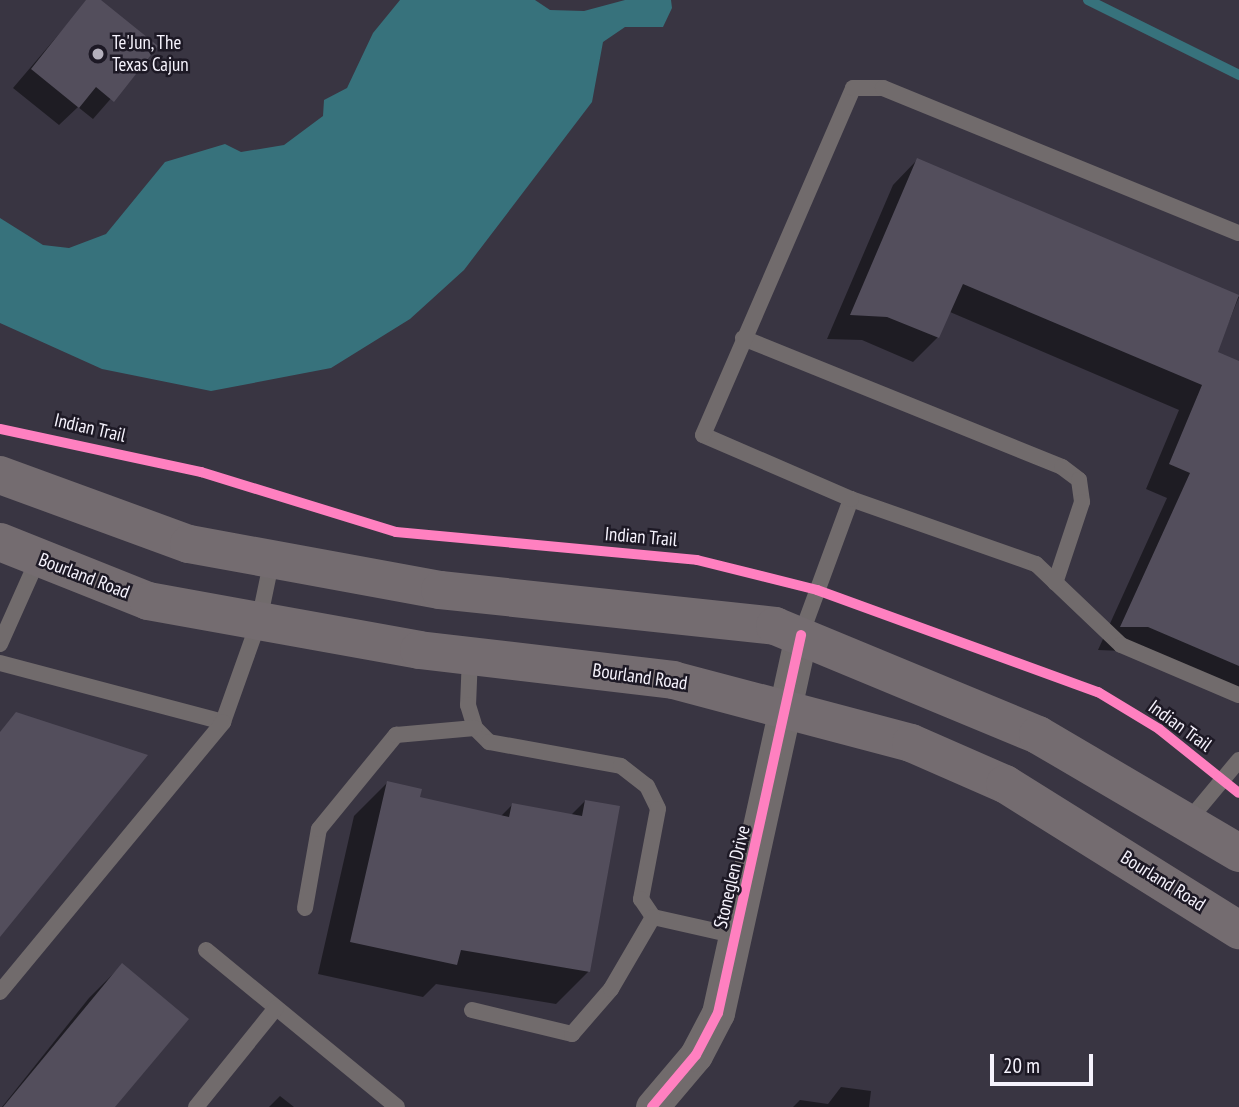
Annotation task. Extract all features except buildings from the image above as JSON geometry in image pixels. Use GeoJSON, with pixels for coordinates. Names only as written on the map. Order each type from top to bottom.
{"type":"FeatureCollection","features":[{"type":"Feature","properties":{"kind":"main road"},"geometry":{"type":"LineString","coordinates":[[0,475],[189,544],[440,590],[696,616],[801,635],[1038,735],[1189,820],[1239,853]]}},
{"type":"Feature","properties":{"kind":"main road","name":"Bourland Road"},"geometry":{"type":"LineString","coordinates":[[0,542],[148,601],[470,656],[673,680],[789,706],[911,743],[1005,784],[1239,930]]}},
{"type":"Feature","properties":{"kind":"street","name":"Stoneglen Drive"},"geometry":{"type":"LineString","coordinates":[[652,1107],[709,1034],[737,936],[789,706],[801,635]]}},
{"type":"Feature","properties":{"kind":"lane"},"geometry":{"type":"LineString","coordinates":[[1239,233],[883,88],[853,88],[703,435],[850,499],[1036,564],[1121,645],[1239,695]]}},
{"type":"Feature","properties":{"kind":"lane"},"geometry":{"type":"LineString","coordinates":[[743,338],[1062,467],[1079,480],[1082,502],[1055,583]]}},
{"type":"Feature","properties":{"kind":"lane"},"geometry":{"type":"LineString","coordinates":[[801,635],[850,499]]}},
{"type":"Feature","properties":{"kind":"lane"},"geometry":{"type":"LineString","coordinates":[[0,644],[38,559]]}},
{"type":"Feature","properties":{"kind":"lane"},"geometry":{"type":"LineString","coordinates":[[0,992],[223,722],[259,621],[272,559]]}},
{"type":"Feature","properties":{"kind":"lane"},"geometry":{"type":"LineString","coordinates":[[470,656],[468,705],[475,728],[489,742],[621,766],[647,786],[658,809],[641,899],[653,917],[737,936]]}},
{"type":"Feature","properties":{"kind":"lane"},"geometry":{"type":"LineString","coordinates":[[0,663],[223,722]]}},
{"type":"Feature","properties":{"kind":"lane"},"geometry":{"type":"LineString","coordinates":[[305,908],[319,829],[396,735],[475,728]]}},
{"type":"Feature","properties":{"kind":"lane"},"geometry":{"type":"LineString","coordinates":[[1189,820],[1239,760]]}},
{"type":"Feature","properties":{"kind":"lane"},"geometry":{"type":"LineString","coordinates":[[472,1010],[572,1034],[611,989],[653,917]]}},
{"type":"Feature","properties":{"kind":"lane"},"geometry":{"type":"LineString","coordinates":[[206,950],[397,1107]]}},
{"type":"Feature","properties":{"kind":"lane"},"geometry":{"type":"LineString","coordinates":[[196,1107],[276,1007]]}},
{"type":"Feature","properties":{"kind":"water"},"geometry":{"type":"Polygon","coordinates":[[[400,0],[535,0],[550,10],[584,11],[625,0],[671,0],[672,8],[663,27],[625,27],[603,42],[592,102],[464,270],[410,319],[331,368],[211,391],[102,369],[0,323],[0,218],[43,245],[69,248],[106,234],[165,162],[225,144],[241,152],[284,145],[323,116],[324,100],[347,88],[373,33],[400,0]]]}},
{"type":"Feature","properties":{"kind":"waterway"},"geometry":{"type":"LineString","coordinates":[[1088,0],[1239,75]]}},
{"type":"Feature","properties":{"kind":"cycle path","name":"Indian Trail"},"geometry":{"type":"LineString","coordinates":[[0,429],[201,472],[396,532],[697,560],[817,590],[1098,692],[1159,729],[1239,793]]}},
{"type":"Feature","properties":{"kind":"cycle path"},"geometry":{"type":"LineString","coordinates":[[652,1107],[696,1055],[718,1013],[801,635]]}},
{"type":"Feature","properties":{"kind":"place","name":"Te'Jun, The Texas Cajun"},"geometry":{"type":"Point","coordinates":[98,54]}}]}
